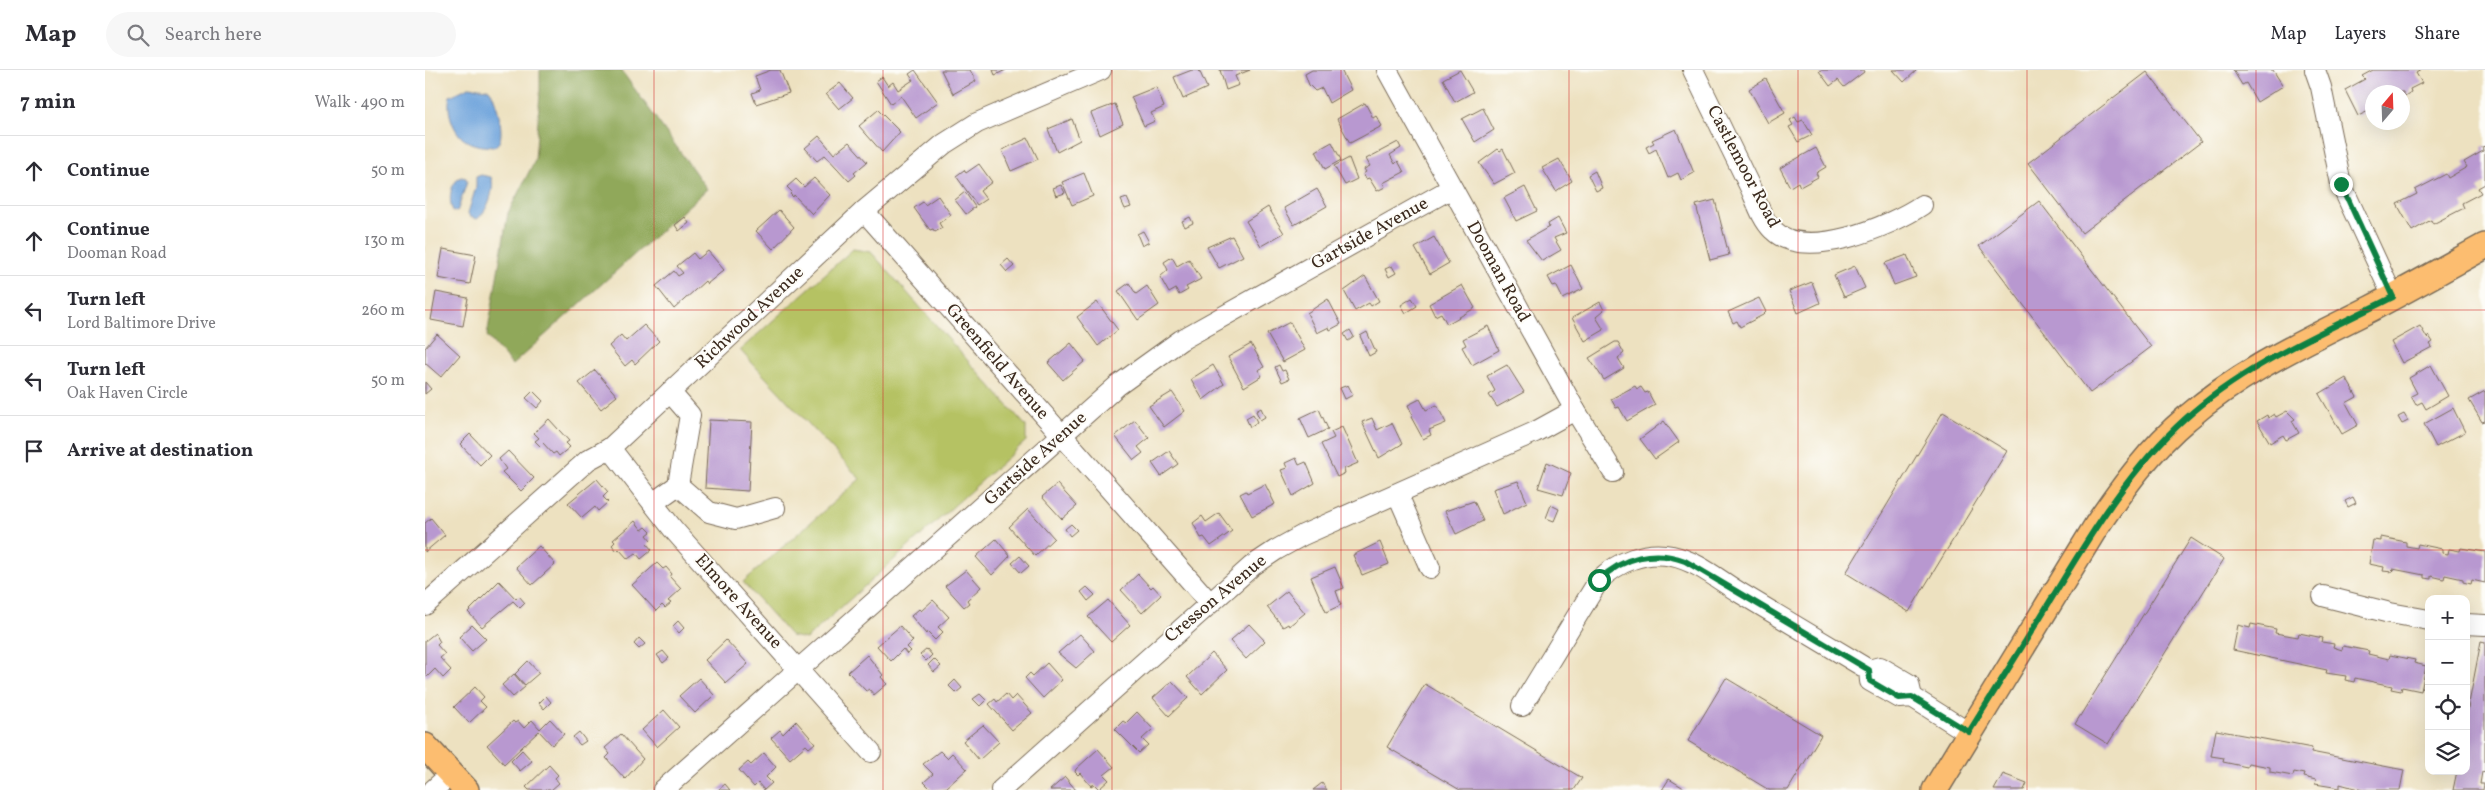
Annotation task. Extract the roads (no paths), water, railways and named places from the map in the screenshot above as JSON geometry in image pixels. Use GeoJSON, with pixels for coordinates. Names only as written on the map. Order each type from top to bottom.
{"type":"FeatureCollection","features":[{"type":"Feature","properties":{"kind":"main road"},"geometry":{"type":"LineString","coordinates":[[1935,790],[2097,525],[2122,489],[2154,450],[2185,419],[2219,392],[2258,366],[2393,297],[2485,246]]}},
{"type":"Feature","properties":{"kind":"main road"},"geometry":{"type":"LineString","coordinates":[[425,746],[450,785]]}},
{"type":"Feature","properties":{"kind":"street","name":"Richwood Avenue"},"geometry":{"type":"LineString","coordinates":[[425,605],[588,460],[610,448],[864,210],[944,144],[977,123],[1101,70]]}},
{"type":"Feature","properties":{"kind":"street","name":"Dooman Road"},"geometry":{"type":"LineString","coordinates":[[1387,70],[1575,410],[1613,472]]}},
{"type":"Feature","properties":{"kind":"street","name":"Castlemoor Road"},"geometry":{"type":"LineString","coordinates":[[1693,70],[1763,214],[1772,230],[1782,237],[1806,244],[1829,241],[1886,225],[1922,205]]}},
{"type":"Feature","properties":{"kind":"street"},"geometry":{"type":"LineString","coordinates":[[2315,70],[2321,87],[2341,184],[2393,297]]}},
{"type":"Feature","properties":{"kind":"street","name":"Gartside Avenue"},"geometry":{"type":"LineString","coordinates":[[663,790],[1117,386],[1181,340],[1452,188]]}},
{"type":"Feature","properties":{"kind":"street","name":"Greenfield Avenue"},"geometry":{"type":"LineString","coordinates":[[864,210],[1210,603]]}},
{"type":"Feature","properties":{"kind":"street"},"geometry":{"type":"LineString","coordinates":[[653,503],[678,485],[690,415],[670,392]]}},
{"type":"Feature","properties":{"kind":"street","name":"Cresson Avenue"},"geometry":{"type":"LineString","coordinates":[[1001,790],[1252,566],[1276,550],[1303,535],[1398,495],[1535,432],[1575,410]]}},
{"type":"Feature","properties":{"kind":"street","name":"Elmore Avenue"},"geometry":{"type":"LineString","coordinates":[[610,448],[673,529],[871,752]]}},
{"type":"Feature","properties":{"kind":"street"},"geometry":{"type":"LineString","coordinates":[[678,485],[709,512],[735,519],[775,508]]}},
{"type":"Feature","properties":{"kind":"street"},"geometry":{"type":"LineString","coordinates":[[1398,495],[1430,568]]}},
{"type":"Feature","properties":{"kind":"street"},"geometry":{"type":"LineString","coordinates":[[1522,706],[1599,580],[1610,570],[1633,558],[1649,555],[1672,556],[1702,570],[1869,670],[1870,681],[1899,698],[1912,697],[1969,732]]}},
{"type":"Feature","properties":{"kind":"street"},"geometry":{"type":"LineString","coordinates":[[2323,596],[2390,613],[2425,619]]}},
{"type":"Feature","properties":{"kind":"street"},"geometry":{"type":"LineString","coordinates":[[2470,624],[2485,625]]}},
{"type":"Feature","properties":{"kind":"water"},"geometry":{"type":"Polygon","coordinates":[[[469,87],[489,89],[492,93],[499,115],[501,131],[499,143],[494,147],[468,142],[457,132],[451,120],[450,96],[469,87]]]}},
{"type":"Feature","properties":{"kind":"water"},"geometry":{"type":"Polygon","coordinates":[[[481,175],[491,177],[492,187],[487,206],[477,219],[470,217],[468,213],[476,187],[476,177],[481,175]]]}},
{"type":"Feature","properties":{"kind":"water"},"geometry":{"type":"Polygon","coordinates":[[[461,177],[466,178],[467,182],[457,212],[453,211],[451,207],[450,197],[454,183],[461,177]]]}}]}
